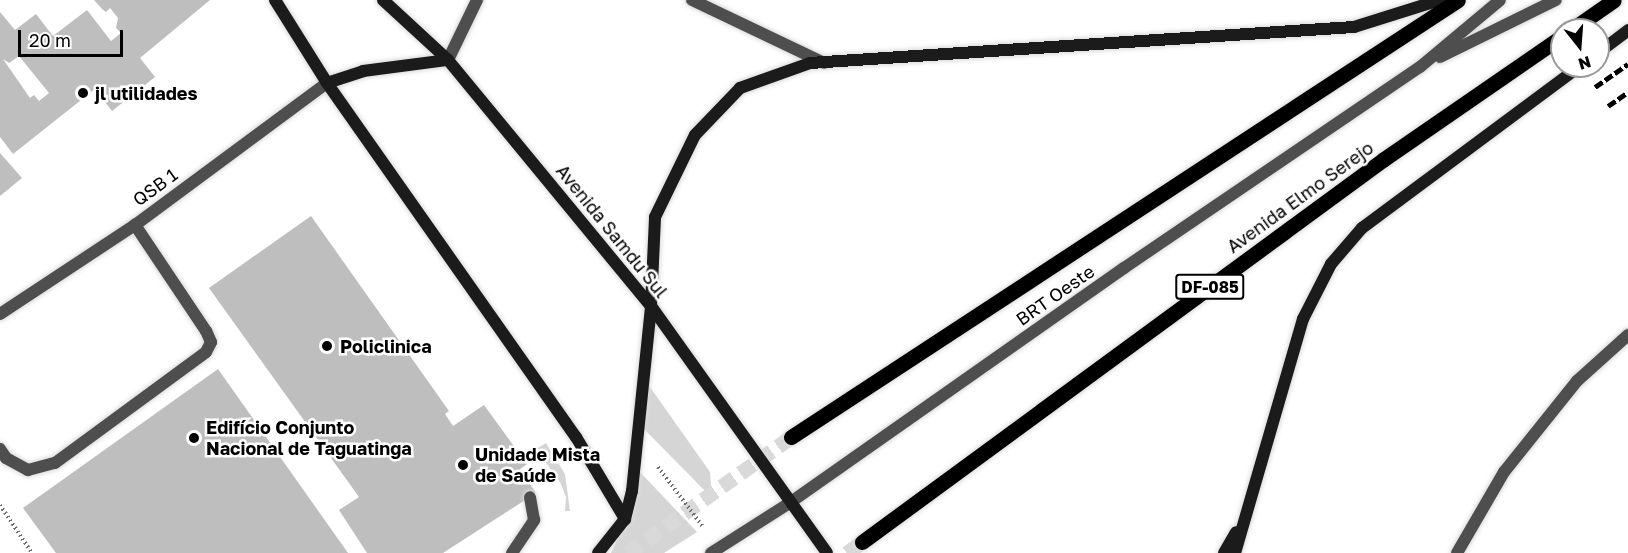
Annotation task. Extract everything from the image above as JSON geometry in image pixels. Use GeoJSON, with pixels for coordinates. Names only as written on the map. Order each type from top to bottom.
{"type":"FeatureCollection","features":[{"type":"Feature","properties":{"kind":"main road"},"geometry":{"type":"LineString","coordinates":[[275,0],[327,83],[576,437],[625,519]]}},
{"type":"Feature","properties":{"kind":"main road","name":"Avenida Samdu Sul"},"geometry":{"type":"LineString","coordinates":[[383,0],[448,60],[651,306],[827,553]]}},
{"type":"Feature","properties":{"kind":"main road"},"geometry":{"type":"LineString","coordinates":[[597,553],[625,519],[638,439],[651,306],[655,217],[695,135],[741,88],[810,63],[1354,27],[1440,0]]}},
{"type":"Feature","properties":{"kind":"main road"},"geometry":{"type":"LineString","coordinates":[[791,437],[1458,0]]}},
{"type":"Feature","properties":{"kind":"main road"},"geometry":{"type":"LineString","coordinates":[[1588,18],[1614,0]]}},
{"type":"Feature","properties":{"kind":"main road"},"geometry":{"type":"LineString","coordinates":[[1610,44],[1628,30]]}},
{"type":"Feature","properties":{"kind":"main road","name":"Avenida Elmo Serejo"},"geometry":{"type":"LineString","coordinates":[[862,542],[1384,159],[1550,44]]}},
{"type":"Feature","properties":{"kind":"main road"},"geometry":{"type":"LineString","coordinates":[[327,83],[363,71],[448,60]]}},
{"type":"Feature","properties":{"kind":"main road"},"geometry":{"type":"LineString","coordinates":[[1235,553],[1303,319],[1331,264],[1362,228],[1564,78]]}},
{"type":"Feature","properties":{"kind":"main road"},"geometry":{"type":"LineString","coordinates":[[1224,553],[1247,513]]}},
{"type":"Feature","properties":{"kind":"street"},"geometry":{"type":"LineString","coordinates":[[448,60],[477,0]]}},
{"type":"Feature","properties":{"kind":"street"},"geometry":{"type":"LineString","coordinates":[[692,0],[824,63]]}},
{"type":"Feature","properties":{"kind":"street","name":"BRT Oeste"},"geometry":{"type":"LineString","coordinates":[[715,551],[791,502],[1124,268],[1420,67],[1500,0]]}},
{"type":"Feature","properties":{"kind":"street","name":"BRT Oeste"},"geometry":{"type":"LineString","coordinates":[[1420,67],[1556,0]]}},
{"type":"Feature","properties":{"kind":"street","name":"QSB 1"},"geometry":{"type":"LineString","coordinates":[[0,314],[135,225],[327,83]]}},
{"type":"Feature","properties":{"kind":"street"},"geometry":{"type":"LineString","coordinates":[[0,449],[6,458],[28,470],[55,463],[206,352],[211,342],[207,331],[135,225]]}},
{"type":"Feature","properties":{"kind":"street"},"geometry":{"type":"LineString","coordinates":[[1457,553],[1504,472],[1577,381],[1628,335]]}},
{"type":"Feature","properties":{"kind":"street"},"geometry":{"type":"LineString","coordinates":[[512,553],[534,520],[530,497]]}},
{"type":"Feature","properties":{"kind":"path"},"geometry":{"type":"LineString","coordinates":[[638,439],[715,551]]}},
{"type":"Feature","properties":{"kind":"path"},"geometry":{"type":"LineString","coordinates":[[0,505],[32,553]]}},
{"type":"Feature","properties":{"kind":"shaded area"},"geometry":{"type":"Polygon","coordinates":[[[645,380],[710,472],[712,498],[640,425],[645,380]]]}},
{"type":"Feature","properties":{"kind":"shaded area"},"geometry":{"type":"Polygon","coordinates":[[[546,443],[565,474],[570,511],[565,511],[566,497],[560,482],[536,449],[546,443]]]}},
{"type":"Feature","properties":{"kind":"shaded area"},"geometry":{"type":"Polygon","coordinates":[[[637,469],[697,532],[664,553],[611,553],[626,521],[637,469]]]}},
{"type":"Feature","properties":{"kind":"building"},"geometry":{"type":"Polygon","coordinates":[[[94,0],[210,0],[140,58],[155,77],[112,111],[95,89],[13,154],[0,137],[0,12],[15,30],[36,14],[53,36],[87,10],[111,41],[121,33],[116,28],[118,18],[110,8],[106,12],[94,0]],[[19,56],[9,63],[3,59],[30,98],[34,95],[39,101],[49,93],[19,56]]]}},
{"type":"Feature","properties":{"kind":"building"},"geometry":{"type":"Polygon","coordinates":[[[0,153],[22,178],[0,196],[0,153]]]}},
{"type":"Feature","properties":{"kind":"building","name":"Policlinica"},"geometry":{"type":"Polygon","coordinates":[[[311,216],[449,411],[445,414],[453,426],[484,405],[527,464],[520,469],[536,493],[443,553],[367,553],[339,510],[359,497],[209,288],[311,216]]]}},
{"type":"Feature","properties":{"kind":"building","name":"Edifício Conjunto Nacional de Taguatinga"},"geometry":{"type":"Polygon","coordinates":[[[218,369],[348,553],[56,553],[23,508],[218,369]]]}},
{"type":"Feature","properties":{"kind":"tunnel"},"geometry":{"type":"LineString","coordinates":[[628,553],[791,437]]}},
{"type":"Feature","properties":{"kind":"tunnel"},"geometry":{"type":"LineString","coordinates":[[847,553],[862,542]]}},
{"type":"Feature","properties":{"kind":"railway"},"geometry":{"type":"LineString","coordinates":[[1595,87],[1628,64]]}},
{"type":"Feature","properties":{"kind":"railway"},"geometry":{"type":"LineString","coordinates":[[1608,106],[1628,92]]}},
{"type":"Feature","properties":{"kind":"place","name":"jl utilidades"},"geometry":{"type":"Point","coordinates":[83,93]}},
{"type":"Feature","properties":{"kind":"place","name":"Policlinica"},"geometry":{"type":"Point","coordinates":[327,346]}},
{"type":"Feature","properties":{"kind":"place","name":"Edifício Conjunto Nacional de Taguatinga"},"geometry":{"type":"Point","coordinates":[194,438]}},
{"type":"Feature","properties":{"kind":"place","name":"Unidade Mista de Saúde"},"geometry":{"type":"Point","coordinates":[463,465]}}]}
